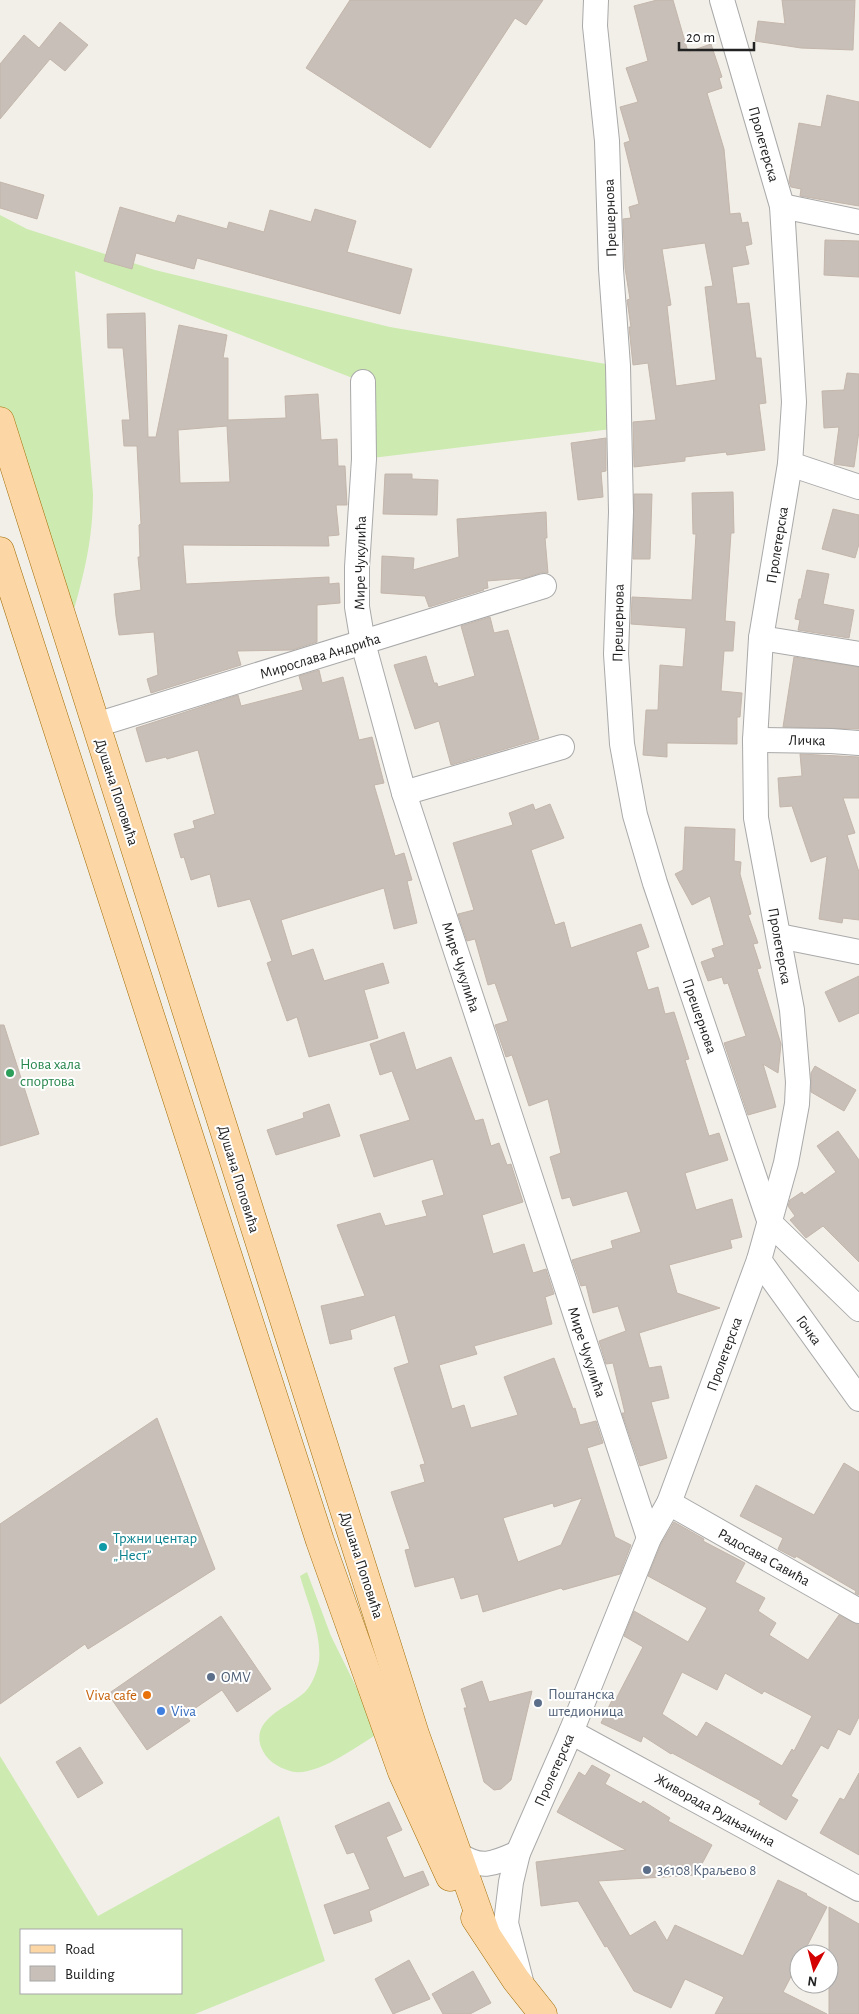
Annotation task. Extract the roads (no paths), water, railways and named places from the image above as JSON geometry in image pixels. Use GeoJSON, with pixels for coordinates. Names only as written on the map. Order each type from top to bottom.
{"type":"FeatureCollection","features":[{"type":"Feature","properties":{"kind":"main road","name":"Душана Поповића"},"geometry":{"type":"LineString","coordinates":[[0,421],[401,1689],[486,1934]]}},
{"type":"Feature","properties":{"kind":"main road","name":"Душана Поповића"},"geometry":{"type":"LineString","coordinates":[[0,551],[320,1541],[402,1772],[441,1861],[460,1896],[524,1990],[543,2014]]}},
{"type":"Feature","properties":{"kind":"street","name":"Прешернова"},"geometry":{"type":"LineString","coordinates":[[596,0],[595,26],[607,141],[611,269],[618,366],[621,512],[616,654],[622,744],[636,815],[655,883],[770,1223]]}},
{"type":"Feature","properties":{"kind":"street","name":"Пролетерска"},"geometry":{"type":"LineString","coordinates":[[524,1990],[506,1923],[511,1882],[518,1853],[571,1732],[649,1538],[669,1503],[759,1260],[792,1134],[797,1104],[798,1082],[792,1010],[756,818],[755,740],[761,638],[790,464],[794,402],[782,206],[722,0]]}},
{"type":"Feature","properties":{"kind":"street"},"geometry":{"type":"LineString","coordinates":[[782,206],[859,222]]}},
{"type":"Feature","properties":{"kind":"street","name":"Мире Чукулића"},"geometry":{"type":"LineString","coordinates":[[363,382],[364,459],[357,567],[357,607],[363,643],[404,793],[649,1538]]}},
{"type":"Feature","properties":{"kind":"street"},"geometry":{"type":"LineString","coordinates":[[790,464],[859,487]]}},
{"type":"Feature","properties":{"kind":"street","name":"Мирослава Андрића"},"geometry":{"type":"LineString","coordinates":[[96,725],[544,586]]}},
{"type":"Feature","properties":{"kind":"street"},"geometry":{"type":"LineString","coordinates":[[761,638],[859,654]]}},
{"type":"Feature","properties":{"kind":"street","name":"Личка"},"geometry":{"type":"LineString","coordinates":[[755,740],[859,743]]}},
{"type":"Feature","properties":{"kind":"street"},"geometry":{"type":"LineString","coordinates":[[404,793],[562,747]]}},
{"type":"Feature","properties":{"kind":"street"},"geometry":{"type":"LineString","coordinates":[[779,936],[859,952]]}},
{"type":"Feature","properties":{"kind":"street"},"geometry":{"type":"LineString","coordinates":[[770,1223],[859,1308]]}},
{"type":"Feature","properties":{"kind":"street","name":"Гочка"},"geometry":{"type":"LineString","coordinates":[[759,1260],[859,1400]]}},
{"type":"Feature","properties":{"kind":"street","name":"Радосава Савића"},"geometry":{"type":"LineString","coordinates":[[669,1503],[859,1610]]}},
{"type":"Feature","properties":{"kind":"street","name":"Живорада Рудњанина"},"geometry":{"type":"LineString","coordinates":[[571,1732],[859,1889]]}},
{"type":"Feature","properties":{"kind":"street"},"geometry":{"type":"LineString","coordinates":[[458,1854],[470,1862],[482,1864],[498,1862],[518,1853]]}},
{"type":"Feature","properties":{"kind":"place","name":"Нова хала спортова"},"geometry":{"type":"Point","coordinates":[10,1073]}},
{"type":"Feature","properties":{"kind":"place","name":"Тржни центар „Нест”"},"geometry":{"type":"Point","coordinates":[103,1547]}},
{"type":"Feature","properties":{"kind":"place","name":"OMV"},"geometry":{"type":"Point","coordinates":[211,1677]}},
{"type":"Feature","properties":{"kind":"place","name":"Viva cafe"},"geometry":{"type":"Point","coordinates":[147,1695]}},
{"type":"Feature","properties":{"kind":"place","name":"Поштанска штедионица"},"geometry":{"type":"Point","coordinates":[538,1703]}},
{"type":"Feature","properties":{"kind":"place","name":"Viva"},"geometry":{"type":"Point","coordinates":[161,1711]}},
{"type":"Feature","properties":{"kind":"place","name":"36108 Краљево 8"},"geometry":{"type":"Point","coordinates":[647,1870]}}]}
